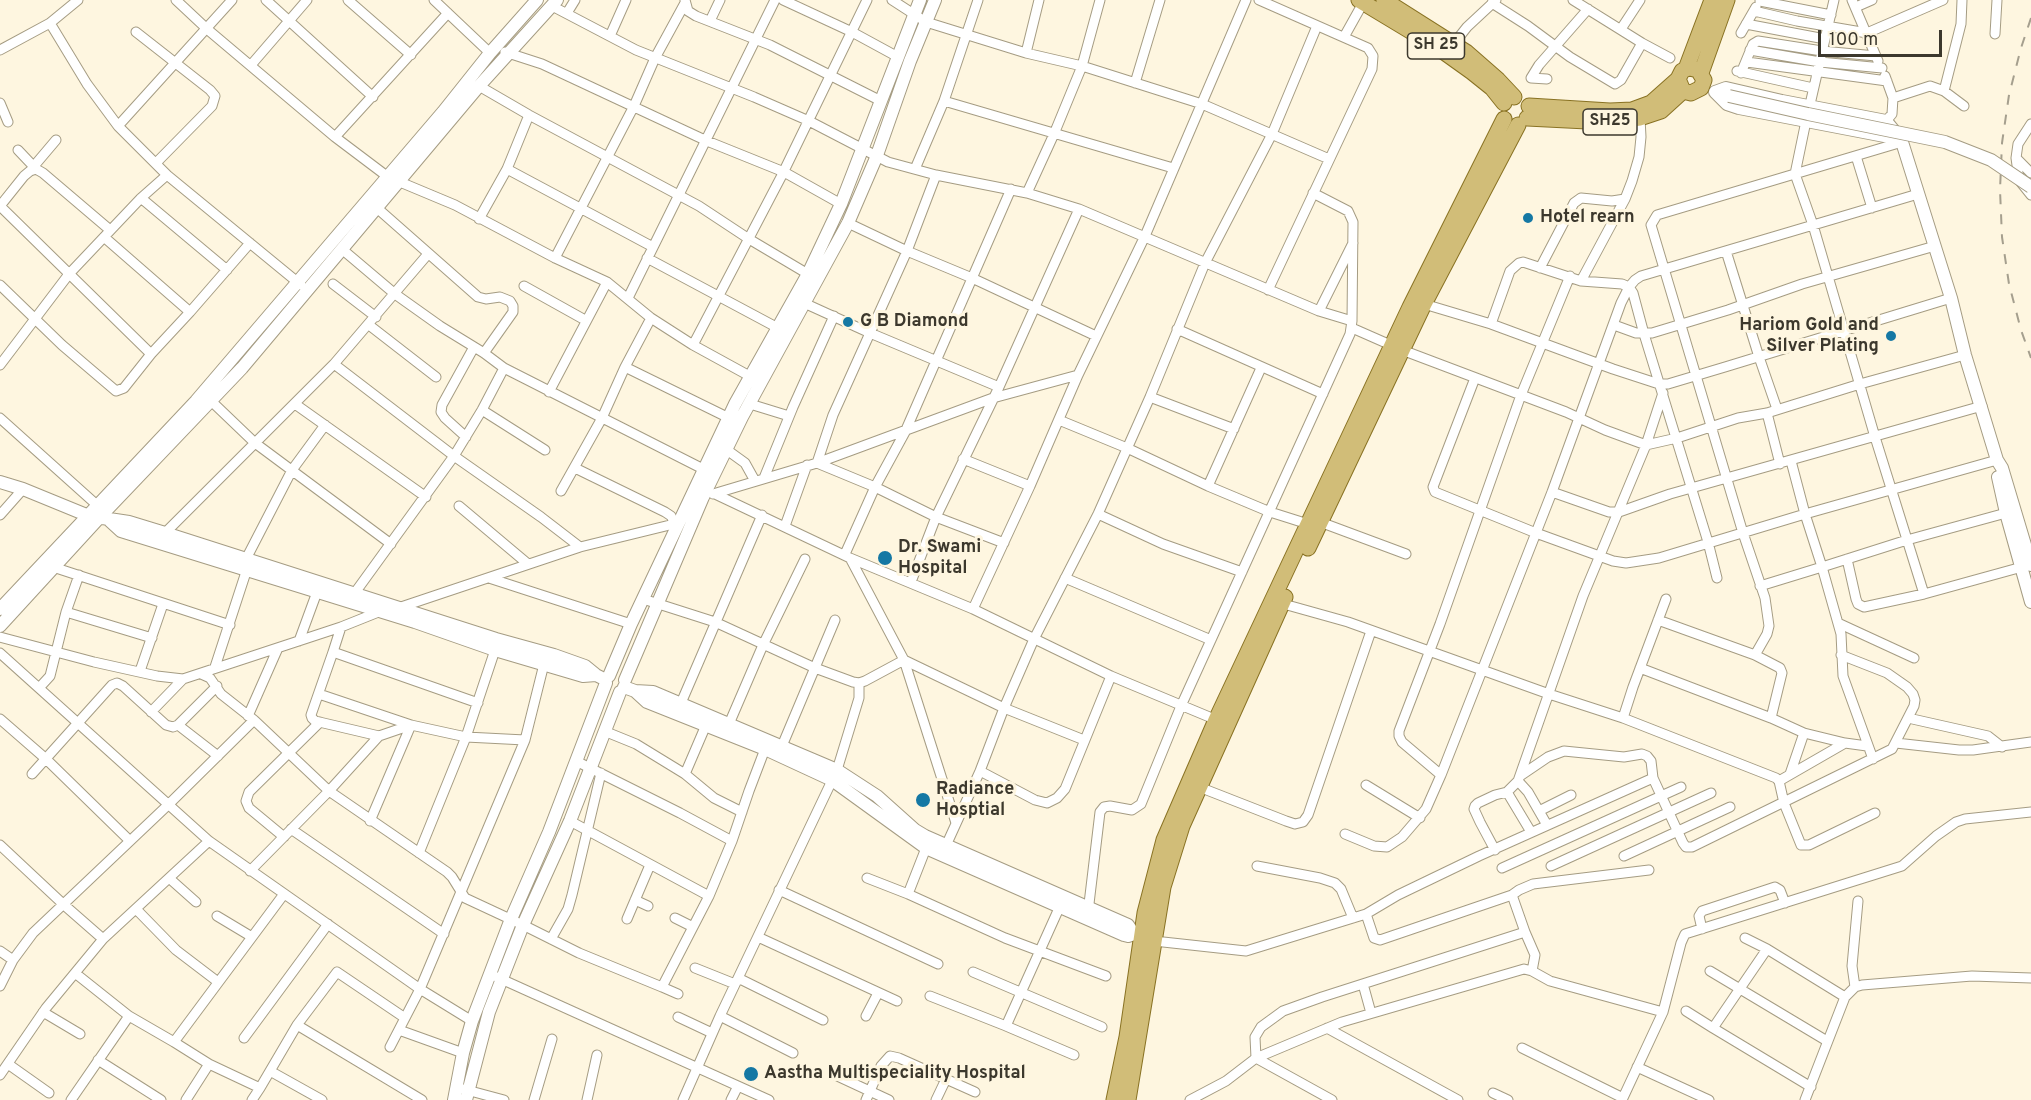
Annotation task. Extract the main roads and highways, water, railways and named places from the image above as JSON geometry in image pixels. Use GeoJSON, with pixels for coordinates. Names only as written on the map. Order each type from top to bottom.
{"type":"FeatureCollection","features":[{"type":"Feature","properties":{"kind":"main road"},"geometry":{"type":"LineString","coordinates":[[1384,0],[1450,49]]}},
{"type":"Feature","properties":{"kind":"main road","name":"SH25"},"geometry":{"type":"LineString","coordinates":[[1694,82],[1712,0]]}},
{"type":"Feature","properties":{"kind":"main road","name":"SH25"},"geometry":{"type":"LineString","coordinates":[[1516,111],[1607,122],[1640,118],[1661,111],[1694,82],[1727,0]]}},
{"type":"Feature","properties":{"kind":"main road","name":"SH 25"},"geometry":{"type":"LineString","coordinates":[[1361,1],[1450,49],[1516,111]]}},
{"type":"Feature","properties":{"kind":"main road"},"geometry":{"type":"LineString","coordinates":[[1516,111],[1632,110],[1694,82]]}},
{"type":"Feature","properties":{"kind":"main road"},"geometry":{"type":"LineString","coordinates":[[1397,348],[1424,304],[1516,111]]}},
{"type":"Feature","properties":{"kind":"main road"},"geometry":{"type":"LineString","coordinates":[[1122,1098],[1133,1038],[1145,913],[1164,840],[1222,722],[1276,602],[1397,348],[1516,111]]}},
{"type":"Feature","properties":{"kind":"main road"},"geometry":{"type":"LineString","coordinates":[[1143,937],[1222,722]]}},
{"type":"Feature","properties":{"kind":"railway"},"geometry":{"type":"LineString","coordinates":[[2031,18],[2009,95],[2002,143],[2000,190],[2002,237],[2009,284],[2031,358]]}},
{"type":"Feature","properties":{"kind":"place","name":"Hotel rearn"},"geometry":{"type":"Point","coordinates":[1528,218]}},
{"type":"Feature","properties":{"kind":"place","name":"G B Diamond"},"geometry":{"type":"Point","coordinates":[848,322]}},
{"type":"Feature","properties":{"kind":"place","name":"Hariom Gold and Silver Plating"},"geometry":{"type":"Point","coordinates":[1891,336]}},
{"type":"Feature","properties":{"kind":"place","name":"Dr. Swami Hospital"},"geometry":{"type":"Point","coordinates":[885,558]}},
{"type":"Feature","properties":{"kind":"place","name":"Radiance Hosptial"},"geometry":{"type":"Point","coordinates":[923,800]}},
{"type":"Feature","properties":{"kind":"place","name":"Aastha Multispeciality Hospital"},"geometry":{"type":"Point","coordinates":[751,1074]}}]}
